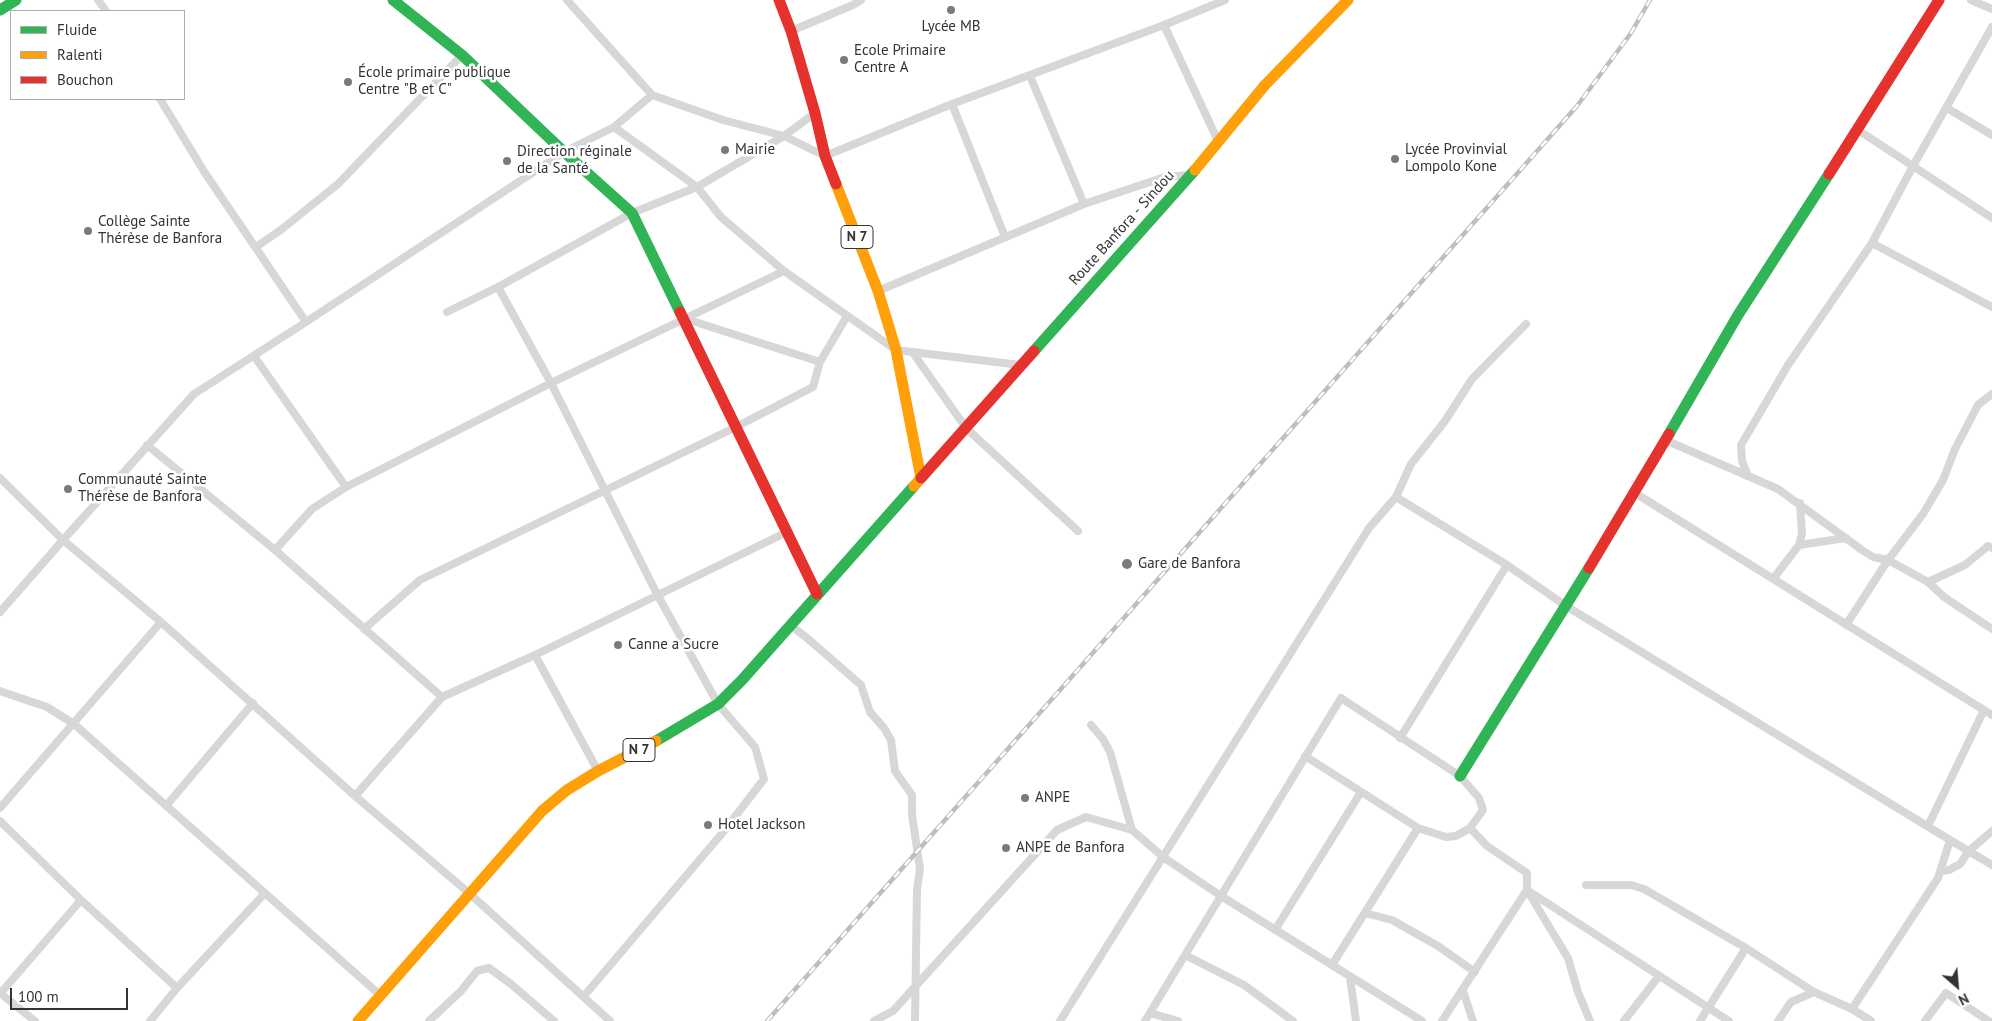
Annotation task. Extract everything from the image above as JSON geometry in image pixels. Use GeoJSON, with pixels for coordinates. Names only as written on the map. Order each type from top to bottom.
{"type":"FeatureCollection","features":[{"type":"Feature","properties":{"kind":"main road"},"geometry":{"type":"LineString","coordinates":[[0,10],[16,0]]}},
{"type":"Feature","properties":{"kind":"main road","name":"N 7"},"geometry":{"type":"LineString","coordinates":[[358,1021],[552,801],[598,771],[677,730],[718,704],[920,478],[896,350],[878,290],[825,156],[815,113],[791,31],[779,0]]}},
{"type":"Feature","properties":{"kind":"main road","name":"Route Banfora - Sindou"},"geometry":{"type":"LineString","coordinates":[[920,478],[1189,175],[1264,85],[1348,0]]}},
{"type":"Feature","properties":{"kind":"main road"},"geometry":{"type":"LineString","coordinates":[[1460,776],[1635,492],[1738,315],[1858,130],[1939,0]]}},
{"type":"Feature","properties":{"kind":"main road"},"geometry":{"type":"LineString","coordinates":[[398,2],[462,55],[564,152],[632,213],[817,594]]}},
{"type":"Feature","properties":{"kind":"street"},"geometry":{"type":"LineString","coordinates":[[567,0],[652,95],[722,120],[784,136],[825,156],[952,104],[1030,76],[1226,0]]}},
{"type":"Feature","properties":{"kind":"street"},"geometry":{"type":"LineString","coordinates":[[791,31],[854,5],[861,0]]}},
{"type":"Feature","properties":{"kind":"street"},"geometry":{"type":"LineString","coordinates":[[1971,0],[1992,9]]}},
{"type":"Feature","properties":{"kind":"street"},"geometry":{"type":"LineString","coordinates":[[1164,25],[1218,141]]}},
{"type":"Feature","properties":{"kind":"street"},"geometry":{"type":"LineString","coordinates":[[1748,476],[1742,461],[1741,445],[1788,365],[1872,243],[1913,166],[1992,27]]}},
{"type":"Feature","properties":{"kind":"street"},"geometry":{"type":"LineString","coordinates":[[256,247],[282,229],[338,184],[462,55]]}},
{"type":"Feature","properties":{"kind":"street"},"geometry":{"type":"LineString","coordinates":[[1030,76],[1084,204]]}},
{"type":"Feature","properties":{"kind":"street"},"geometry":{"type":"LineString","coordinates":[[0,612],[147,444],[194,394],[564,152],[614,127],[652,95]]}},
{"type":"Feature","properties":{"kind":"street"},"geometry":{"type":"LineString","coordinates":[[161,100],[205,173],[306,322]]}},
{"type":"Feature","properties":{"kind":"street"},"geometry":{"type":"LineString","coordinates":[[952,104],[1005,237]]}},
{"type":"Feature","properties":{"kind":"street"},"geometry":{"type":"LineString","coordinates":[[1947,108],[1992,134]]}},
{"type":"Feature","properties":{"kind":"street"},"geometry":{"type":"LineString","coordinates":[[447,312],[498,287],[632,213],[697,187],[784,136],[815,113]]}},
{"type":"Feature","properties":{"kind":"street"},"geometry":{"type":"LineString","coordinates":[[614,127],[697,187],[720,217],[784,271],[896,350],[1020,364]]}},
{"type":"Feature","properties":{"kind":"street"},"geometry":{"type":"LineString","coordinates":[[1858,130],[1992,218]]}},
{"type":"Feature","properties":{"kind":"street"},"geometry":{"type":"LineString","coordinates":[[878,290],[1084,204],[1166,177],[1189,175]]}},
{"type":"Feature","properties":{"kind":"street"},"geometry":{"type":"LineString","coordinates":[[1872,243],[1992,307]]}},
{"type":"Feature","properties":{"kind":"street"},"geometry":{"type":"LineString","coordinates":[[275,550],[312,509],[346,487],[551,383],[784,271]]}},
{"type":"Feature","properties":{"kind":"street"},"geometry":{"type":"LineString","coordinates":[[498,287],[551,383],[657,594],[718,704],[755,747],[764,778],[724,831],[584,996]]}},
{"type":"Feature","properties":{"kind":"street"},"geometry":{"type":"LineString","coordinates":[[364,629],[420,580],[736,427],[813,387],[820,362],[847,316]]}},
{"type":"Feature","properties":{"kind":"street"},"geometry":{"type":"LineString","coordinates":[[683,318],[820,362]]}},
{"type":"Feature","properties":{"kind":"street"},"geometry":{"type":"LineString","coordinates":[[1060,1021],[1369,528],[1396,497],[1411,464],[1445,422],[1472,379],[1526,324]]}},
{"type":"Feature","properties":{"kind":"street"},"geometry":{"type":"LineString","coordinates":[[913,353],[966,428],[1078,531]]}},
{"type":"Feature","properties":{"kind":"street"},"geometry":{"type":"LineString","coordinates":[[254,356],[346,487]]}},
{"type":"Feature","properties":{"kind":"street"},"geometry":{"type":"LineString","coordinates":[[1846,625],[1888,560],[1923,514],[1934,496],[1955,449],[1978,405],[1992,394]]}},
{"type":"Feature","properties":{"kind":"street"},"geometry":{"type":"LineString","coordinates":[[1666,440],[1776,488],[1873,557],[1888,560],[1928,582],[1944,597],[1992,629]]}},
{"type":"Feature","properties":{"kind":"street"},"geometry":{"type":"LineString","coordinates":[[147,444],[275,550],[442,698]]}},
{"type":"Feature","properties":{"kind":"street"},"geometry":{"type":"LineString","coordinates":[[0,478],[62,540],[161,622],[355,796],[470,893],[610,1021]]}},
{"type":"Feature","properties":{"kind":"street"},"geometry":{"type":"LineString","coordinates":[[1635,492],[1992,715]]}},
{"type":"Feature","properties":{"kind":"street"},"geometry":{"type":"LineString","coordinates":[[1396,497],[1507,565],[1566,606],[1992,865]]}},
{"type":"Feature","properties":{"kind":"street"},"geometry":{"type":"LineString","coordinates":[[1773,578],[1799,545],[1802,534],[1800,504]]}},
{"type":"Feature","properties":{"kind":"street"},"geometry":{"type":"LineString","coordinates":[[355,796],[442,698],[787,532]]}},
{"type":"Feature","properties":{"kind":"street"},"geometry":{"type":"LineString","coordinates":[[1928,582],[1965,565],[1990,547],[1992,537]]}},
{"type":"Feature","properties":{"kind":"street"},"geometry":{"type":"LineString","coordinates":[[1799,545],[1846,538]]}},
{"type":"Feature","properties":{"kind":"street"},"geometry":{"type":"LineString","coordinates":[[1400,738],[1507,565]]}},
{"type":"Feature","properties":{"kind":"street"},"geometry":{"type":"LineString","coordinates":[[0,808],[161,622]]}},
{"type":"Feature","properties":{"kind":"street"},"geometry":{"type":"LineString","coordinates":[[790,625],[861,685],[870,712],[884,728],[891,740],[895,771],[912,795],[912,815],[920,869],[916,889],[918,914],[915,1021]]}},
{"type":"Feature","properties":{"kind":"street"},"geometry":{"type":"LineString","coordinates":[[535,654],[598,771]]}},
{"type":"Feature","properties":{"kind":"street"},"geometry":{"type":"LineString","coordinates":[[0,691],[47,707],[74,724],[380,995]]}},
{"type":"Feature","properties":{"kind":"street"},"geometry":{"type":"LineString","coordinates":[[1145,1021],[1305,756],[1341,698],[1460,776],[1479,798],[1483,810],[1470,828],[1456,836],[1446,837],[1418,828],[1305,756]]}},
{"type":"Feature","properties":{"kind":"street"},"geometry":{"type":"LineString","coordinates":[[166,806],[253,703]]}},
{"type":"Feature","properties":{"kind":"street"},"geometry":{"type":"LineString","coordinates":[[1928,826],[1984,710]]}},
{"type":"Feature","properties":{"kind":"street"},"geometry":{"type":"LineString","coordinates":[[1091,725],[1103,739],[1110,752],[1132,830]]}},
{"type":"Feature","properties":{"kind":"street"},"geometry":{"type":"LineString","coordinates":[[1275,930],[1361,792]]}},
{"type":"Feature","properties":{"kind":"street"},"geometry":{"type":"LineString","coordinates":[[876,1020],[892,1011],[1057,830],[1086,817],[1132,830],[1163,857],[1221,896],[1422,1021]]}},
{"type":"Feature","properties":{"kind":"street"},"geometry":{"type":"LineString","coordinates":[[0,821],[81,900],[177,988]]}},
{"type":"Feature","properties":{"kind":"street"},"geometry":{"type":"LineString","coordinates":[[1332,965],[1418,828]]}},
{"type":"Feature","properties":{"kind":"street"},"geometry":{"type":"LineString","coordinates":[[1470,828],[1487,846],[1526,873],[1527,890],[1568,958],[1578,992],[1590,1021]]}},
{"type":"Feature","properties":{"kind":"street"},"geometry":{"type":"LineString","coordinates":[[1941,871],[1956,867],[1969,851],[1992,831]]}},
{"type":"Feature","properties":{"kind":"street"},"geometry":{"type":"LineString","coordinates":[[1852,1008],[1921,906],[1941,871],[1950,840]]}},
{"type":"Feature","properties":{"kind":"street"},"geometry":{"type":"LineString","coordinates":[[1586,884],[1622,884],[1644,888],[1746,948],[1814,992],[1852,1008],[1871,1021]]}},
{"type":"Feature","properties":{"kind":"street"},"geometry":{"type":"LineString","coordinates":[[1442,1021],[1527,890]]}},
{"type":"Feature","properties":{"kind":"street"},"geometry":{"type":"LineString","coordinates":[[1527,890],[1730,1021]]}},
{"type":"Feature","properties":{"kind":"street"},"geometry":{"type":"LineString","coordinates":[[150,1021],[177,988],[265,893]]}},
{"type":"Feature","properties":{"kind":"street"},"geometry":{"type":"LineString","coordinates":[[36,1021],[0,994],[81,900]]}},
{"type":"Feature","properties":{"kind":"street"},"geometry":{"type":"LineString","coordinates":[[1364,913],[1392,920],[1438,946],[1474,972]]}},
{"type":"Feature","properties":{"kind":"street"},"geometry":{"type":"LineString","coordinates":[[1700,1021],[1746,948]]}},
{"type":"Feature","properties":{"kind":"street"},"geometry":{"type":"LineString","coordinates":[[1185,956],[1244,985],[1293,1021]]}},
{"type":"Feature","properties":{"kind":"street"},"geometry":{"type":"LineString","coordinates":[[429,1021],[461,991],[477,972],[489,968],[511,984],[554,1021]]}},
{"type":"Feature","properties":{"kind":"street"},"geometry":{"type":"LineString","coordinates":[[1350,976],[1356,1021]]}},
{"type":"Feature","properties":{"kind":"street"},"geometry":{"type":"LineString","coordinates":[[1624,1021],[1659,976]]}},
{"type":"Feature","properties":{"kind":"street"},"geometry":{"type":"LineString","coordinates":[[1463,991],[1473,1021]]}},
{"type":"Feature","properties":{"kind":"street"},"geometry":{"type":"LineString","coordinates":[[1778,1021],[1791,1002],[1814,992]]}},
{"type":"Feature","properties":{"kind":"street"},"geometry":{"type":"LineString","coordinates":[[1925,1021],[1946,993],[1989,1021]]}},
{"type":"Feature","properties":{"kind":"street"},"geometry":{"type":"LineString","coordinates":[[1150,1013],[1178,1021]]}},
{"type":"Feature","properties":{"kind":"street"},"geometry":{"type":"LineString","coordinates":[[876,1020],[888,1021]]}},
{"type":"Feature","properties":{"kind":"railway"},"geometry":{"type":"LineString","coordinates":[[767,1021],[1577,106],[1631,33],[1650,0]]}},
{"type":"Feature","properties":{"kind":"traffic: fast"},"geometry":{"type":"LineString","coordinates":[[0,10],[16,0]]}},
{"type":"Feature","properties":{"kind":"traffic: fast"},"geometry":{"type":"LineString","coordinates":[[393,0],[462,55],[564,152],[632,213],[680,312]]}},
{"type":"Feature","properties":{"kind":"traffic: fast"},"geometry":{"type":"LineString","coordinates":[[1034,351],[1195,170]]}},
{"type":"Feature","properties":{"kind":"traffic: fast"},"geometry":{"type":"LineString","coordinates":[[1669,434],[1738,315],[1829,174]]}},
{"type":"Feature","properties":{"kind":"traffic: fast"},"geometry":{"type":"LineString","coordinates":[[656,741],[718,704],[742,680],[914,486]]}},
{"type":"Feature","properties":{"kind":"traffic: fast"},"geometry":{"type":"LineString","coordinates":[[1460,776],[1589,568]]}},
{"type":"Feature","properties":{"kind":"traffic: slow"},"geometry":{"type":"LineString","coordinates":[[1195,170],[1265,85],[1348,0]]}},
{"type":"Feature","properties":{"kind":"traffic: slow"},"geometry":{"type":"LineString","coordinates":[[836,184],[878,291],[896,350],[921,478],[914,486]]}},
{"type":"Feature","properties":{"kind":"traffic: slow"},"geometry":{"type":"LineString","coordinates":[[358,1021],[542,811],[567,790],[598,771],[656,741]]}},
{"type":"Feature","properties":{"kind":"traffic: jam"},"geometry":{"type":"LineString","coordinates":[[779,0],[791,31],[815,113],[825,156],[836,184]]}},
{"type":"Feature","properties":{"kind":"traffic: jam"},"geometry":{"type":"LineString","coordinates":[[1829,174],[1939,0]]}},
{"type":"Feature","properties":{"kind":"traffic: jam"},"geometry":{"type":"LineString","coordinates":[[680,312],[817,594]]}},
{"type":"Feature","properties":{"kind":"traffic: jam"},"geometry":{"type":"LineString","coordinates":[[921,478],[1034,351]]}},
{"type":"Feature","properties":{"kind":"traffic: jam"},"geometry":{"type":"LineString","coordinates":[[1589,568],[1669,434]]}},
{"type":"Feature","properties":{"kind":"place","name":"Lycée MB"},"geometry":{"type":"Point","coordinates":[951,10]}},
{"type":"Feature","properties":{"kind":"place","name":"Ecole Primaire Centre A"},"geometry":{"type":"Point","coordinates":[844,60]}},
{"type":"Feature","properties":{"kind":"place","name":"École primaire publique Centre \"B et C\""},"geometry":{"type":"Point","coordinates":[348,82]}},
{"type":"Feature","properties":{"kind":"place","name":"Mairie"},"geometry":{"type":"Point","coordinates":[725,150]}},
{"type":"Feature","properties":{"kind":"place","name":"Lycée Provinvial Lompolo Kone"},"geometry":{"type":"Point","coordinates":[1395,159]}},
{"type":"Feature","properties":{"kind":"place","name":"Direction réginale de la Santé"},"geometry":{"type":"Point","coordinates":[507,161]}},
{"type":"Feature","properties":{"kind":"place","name":"Collège Sainte Thérèse de Banfora"},"geometry":{"type":"Point","coordinates":[88,231]}},
{"type":"Feature","properties":{"kind":"place","name":"Communauté Sainte Thérèse de Banfora"},"geometry":{"type":"Point","coordinates":[68,489]}},
{"type":"Feature","properties":{"kind":"place","name":"Gare de Banfora"},"geometry":{"type":"Point","coordinates":[1127,564]}},
{"type":"Feature","properties":{"kind":"place","name":"Canne a Sucre"},"geometry":{"type":"Point","coordinates":[618,645]}},
{"type":"Feature","properties":{"kind":"place","name":"ANPE"},"geometry":{"type":"Point","coordinates":[1025,798]}},
{"type":"Feature","properties":{"kind":"place","name":"Hotel Jackson"},"geometry":{"type":"Point","coordinates":[708,825]}},
{"type":"Feature","properties":{"kind":"place","name":"ANPE de Banfora"},"geometry":{"type":"Point","coordinates":[1006,848]}}]}
